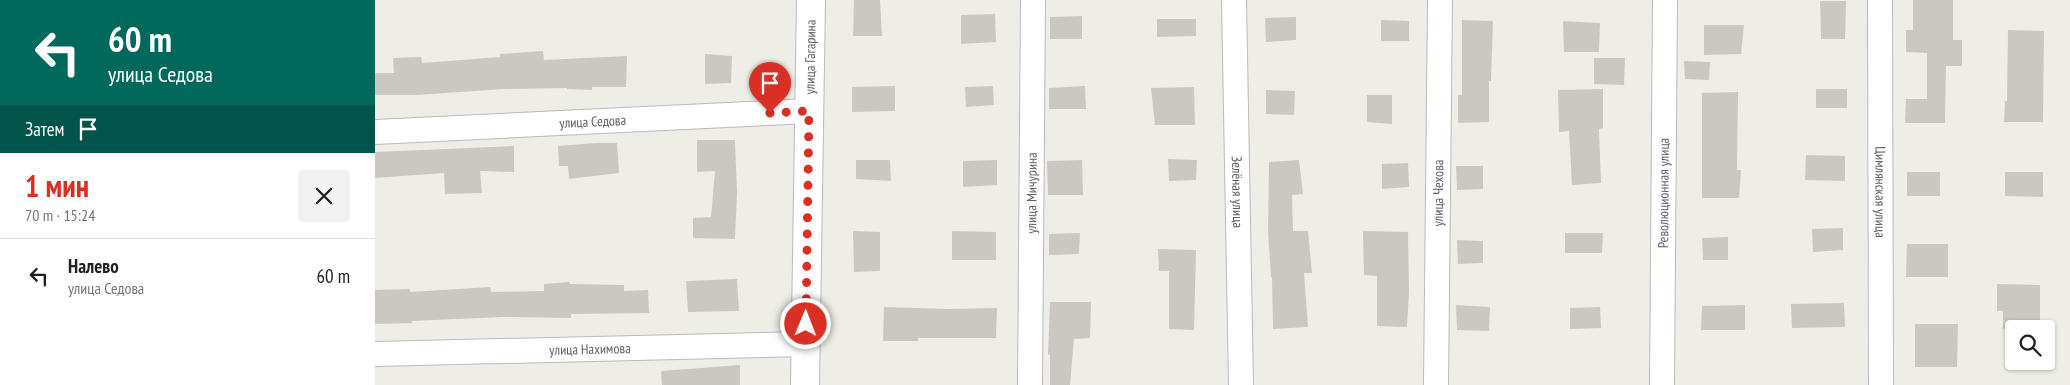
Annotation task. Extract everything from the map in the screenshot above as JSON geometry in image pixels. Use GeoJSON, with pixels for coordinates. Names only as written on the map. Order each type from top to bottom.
{"type":"FeatureCollection","features":[{"type":"Feature","properties":{"kind":"main road","name":"улица Гагарина"},"geometry":{"type":"LineString","coordinates":[[805,385],[811,0]]}},
{"type":"Feature","properties":{"kind":"street","name":"улица Мичурина"},"geometry":{"type":"LineString","coordinates":[[1031,385],[1033,0]]}},
{"type":"Feature","properties":{"kind":"street","name":"Зелёная улица"},"geometry":{"type":"LineString","coordinates":[[1234,0],[1241,385]]}},
{"type":"Feature","properties":{"kind":"street","name":"улица Чехова"},"geometry":{"type":"LineString","coordinates":[[1435,385],[1440,0]]}},
{"type":"Feature","properties":{"kind":"street","name":"Революционная улица"},"geometry":{"type":"LineString","coordinates":[[1662,385],[1665,0]]}},
{"type":"Feature","properties":{"kind":"street","name":"Цимлянская улица"},"geometry":{"type":"LineString","coordinates":[[1880,0],[1881,385]]}},
{"type":"Feature","properties":{"kind":"street","name":"улица Седова"},"geometry":{"type":"LineString","coordinates":[[375,132],[809,111]]}},
{"type":"Feature","properties":{"kind":"street","name":"улица Нахимова"},"geometry":{"type":"LineString","coordinates":[[375,354],[805,344]]}},
{"type":"Feature","properties":{"kind":"building"},"geometry":{"type":"Polygon","coordinates":[[[854,0],[880,0],[882,36],[853,36],[854,0]]]}},
{"type":"Feature","properties":{"kind":"building"},"geometry":{"type":"Polygon","coordinates":[[[1913,0],[1953,0],[1953,40],[1962,40],[1962,66],[1946,66],[1945,123],[1905,123],[1906,99],[1927,99],[1927,53],[1906,52],[1906,30],[1913,30],[1913,0]]]}},
{"type":"Feature","properties":{"kind":"building"},"geometry":{"type":"Polygon","coordinates":[[[1820,1],[1846,1],[1845,39],[1821,39],[1820,1]]]}},
{"type":"Feature","properties":{"kind":"building"},"geometry":{"type":"Polygon","coordinates":[[[995,14],[996,42],[961,44],[961,15],[995,14]]]}},
{"type":"Feature","properties":{"kind":"building"},"geometry":{"type":"Polygon","coordinates":[[[1082,16],[1082,39],[1050,39],[1050,17],[1082,16]]]}},
{"type":"Feature","properties":{"kind":"building"},"geometry":{"type":"Polygon","coordinates":[[[1296,17],[1296,40],[1266,42],[1265,18],[1296,17]]]}},
{"type":"Feature","properties":{"kind":"building"},"geometry":{"type":"Polygon","coordinates":[[[1157,19],[1196,19],[1196,36],[1157,37],[1157,19]]]}},
{"type":"Feature","properties":{"kind":"building"},"geometry":{"type":"Polygon","coordinates":[[[1381,20],[1409,21],[1409,41],[1381,41],[1381,20]]]}},
{"type":"Feature","properties":{"kind":"building"},"geometry":{"type":"Polygon","coordinates":[[[1462,20],[1493,21],[1491,81],[1489,81],[1489,122],[1458,123],[1458,95],[1462,95],[1462,20]]]}},
{"type":"Feature","properties":{"kind":"building"},"geometry":{"type":"Polygon","coordinates":[[[1563,21],[1600,23],[1599,52],[1564,52],[1563,21]]]}},
{"type":"Feature","properties":{"kind":"building"},"geometry":{"type":"Polygon","coordinates":[[[1704,25],[1744,25],[1741,54],[1704,55],[1704,25]]]}},
{"type":"Feature","properties":{"kind":"building"},"geometry":{"type":"Polygon","coordinates":[[[2008,30],[2044,31],[2043,122],[2004,122],[2005,101],[2007,101],[2008,30]]]}},
{"type":"Feature","properties":{"kind":"building"},"geometry":{"type":"Polygon","coordinates":[[[543,51],[544,60],[627,56],[626,87],[592,87],[592,90],[567,88],[504,89],[417,95],[375,95],[375,73],[394,73],[393,58],[421,57],[422,63],[500,57],[500,54],[543,51]]]}},
{"type":"Feature","properties":{"kind":"building"},"geometry":{"type":"Polygon","coordinates":[[[705,54],[732,56],[731,83],[705,84],[705,54]]]}},
{"type":"Feature","properties":{"kind":"building"},"geometry":{"type":"Polygon","coordinates":[[[1594,58],[1625,58],[1624,85],[1594,84],[1594,58]]]}},
{"type":"Feature","properties":{"kind":"building"},"geometry":{"type":"Polygon","coordinates":[[[1684,61],[1710,62],[1709,80],[1685,79],[1684,61]]]}},
{"type":"Feature","properties":{"kind":"building"},"geometry":{"type":"Polygon","coordinates":[[[895,86],[895,111],[852,112],[852,87],[895,86]]]}},
{"type":"Feature","properties":{"kind":"building"},"geometry":{"type":"Polygon","coordinates":[[[993,86],[994,105],[966,107],[965,87],[993,86]]]}},
{"type":"Feature","properties":{"kind":"building"},"geometry":{"type":"Polygon","coordinates":[[[1085,86],[1086,109],[1049,109],[1049,88],[1085,86]]]}},
{"type":"Feature","properties":{"kind":"building"},"geometry":{"type":"Polygon","coordinates":[[[1194,87],[1195,125],[1155,125],[1151,88],[1194,87]]]}},
{"type":"Feature","properties":{"kind":"building"},"geometry":{"type":"Polygon","coordinates":[[[1603,89],[1603,128],[1599,129],[1601,183],[1572,185],[1569,131],[1559,132],[1558,90],[1603,89]]]}},
{"type":"Feature","properties":{"kind":"building"},"geometry":{"type":"Polygon","coordinates":[[[1816,89],[1847,89],[1847,108],[1816,108],[1816,89]]]}},
{"type":"Feature","properties":{"kind":"building"},"geometry":{"type":"Polygon","coordinates":[[[1266,90],[1295,91],[1294,115],[1266,114],[1266,90]]]}},
{"type":"Feature","properties":{"kind":"building"},"geometry":{"type":"Polygon","coordinates":[[[1738,92],[1737,170],[1741,170],[1739,198],[1702,198],[1702,93],[1738,92]]]}},
{"type":"Feature","properties":{"kind":"building"},"geometry":{"type":"Polygon","coordinates":[[[1367,95],[1392,95],[1392,124],[1367,122],[1367,95]]]}},
{"type":"Feature","properties":{"kind":"building"},"geometry":{"type":"Polygon","coordinates":[[[697,140],[735,140],[737,193],[735,239],[693,238],[693,218],[711,217],[715,171],[697,172],[697,140]]]}},
{"type":"Feature","properties":{"kind":"building"},"geometry":{"type":"Polygon","coordinates":[[[617,143],[619,173],[569,179],[568,166],[559,166],[558,146],[617,143]]]}},
{"type":"Feature","properties":{"kind":"building"},"geometry":{"type":"Polygon","coordinates":[[[514,146],[514,172],[480,171],[482,193],[445,194],[444,173],[375,178],[375,152],[514,146]]]}},
{"type":"Feature","properties":{"kind":"building"},"geometry":{"type":"Polygon","coordinates":[[[1806,155],[1845,156],[1845,181],[1805,180],[1806,155]]]}},
{"type":"Feature","properties":{"kind":"building"},"geometry":{"type":"Polygon","coordinates":[[[1168,159],[1197,160],[1196,180],[1169,181],[1168,159]]]}},
{"type":"Feature","properties":{"kind":"building"},"geometry":{"type":"Polygon","coordinates":[[[856,160],[890,160],[891,181],[856,179],[856,160]]]}},
{"type":"Feature","properties":{"kind":"building"},"geometry":{"type":"Polygon","coordinates":[[[997,160],[997,185],[963,187],[963,161],[997,160]]]}},
{"type":"Feature","properties":{"kind":"building"},"geometry":{"type":"Polygon","coordinates":[[[1082,160],[1083,195],[1048,195],[1047,161],[1082,160]]]}},
{"type":"Feature","properties":{"kind":"building"},"geometry":{"type":"Polygon","coordinates":[[[1299,160],[1303,194],[1292,195],[1293,231],[1308,231],[1312,273],[1304,273],[1308,327],[1273,329],[1272,277],[1268,232],[1269,162],[1299,160]]]}},
{"type":"Feature","properties":{"kind":"building"},"geometry":{"type":"Polygon","coordinates":[[[1408,163],[1409,187],[1382,189],[1382,164],[1408,163]]]}},
{"type":"Feature","properties":{"kind":"building"},"geometry":{"type":"Polygon","coordinates":[[[1456,166],[1483,166],[1483,189],[1457,190],[1456,166]]]}},
{"type":"Feature","properties":{"kind":"building"},"geometry":{"type":"Polygon","coordinates":[[[1907,172],[1940,172],[1940,196],[1907,196],[1907,172]]]}},
{"type":"Feature","properties":{"kind":"building"},"geometry":{"type":"Polygon","coordinates":[[[2005,172],[2043,172],[2043,197],[2005,196],[2005,172]]]}},
{"type":"Feature","properties":{"kind":"building"},"geometry":{"type":"Polygon","coordinates":[[[1843,228],[1843,250],[1813,252],[1812,229],[1843,228]]]}},
{"type":"Feature","properties":{"kind":"building"},"geometry":{"type":"Polygon","coordinates":[[[853,231],[880,232],[880,271],[854,272],[853,231]]]}},
{"type":"Feature","properties":{"kind":"building"},"geometry":{"type":"Polygon","coordinates":[[[952,231],[996,232],[996,260],[952,260],[952,231]]]}},
{"type":"Feature","properties":{"kind":"building"},"geometry":{"type":"Polygon","coordinates":[[[1363,231],[1408,232],[1409,291],[1407,327],[1377,326],[1377,276],[1364,275],[1363,231]]]}},
{"type":"Feature","properties":{"kind":"building"},"geometry":{"type":"Polygon","coordinates":[[[1080,233],[1079,254],[1049,255],[1049,234],[1080,233]]]}},
{"type":"Feature","properties":{"kind":"building"},"geometry":{"type":"Polygon","coordinates":[[[1565,233],[1603,233],[1602,253],[1565,253],[1565,233]]]}},
{"type":"Feature","properties":{"kind":"building"},"geometry":{"type":"Polygon","coordinates":[[[1728,237],[1728,260],[1703,260],[1702,238],[1728,237]]]}},
{"type":"Feature","properties":{"kind":"building"},"geometry":{"type":"Polygon","coordinates":[[[1457,240],[1483,241],[1483,263],[1458,264],[1457,240]]]}},
{"type":"Feature","properties":{"kind":"building"},"geometry":{"type":"Polygon","coordinates":[[[1907,244],[1948,244],[1948,277],[1906,277],[1907,244]]]}},
{"type":"Feature","properties":{"kind":"building"},"geometry":{"type":"Polygon","coordinates":[[[1158,249],[1196,250],[1194,330],[1169,329],[1169,271],[1159,271],[1158,249]]]}},
{"type":"Feature","properties":{"kind":"building"},"geometry":{"type":"Polygon","coordinates":[[[737,279],[739,311],[688,312],[686,281],[737,279]]]}},
{"type":"Feature","properties":{"kind":"building"},"geometry":{"type":"Polygon","coordinates":[[[569,282],[570,284],[624,285],[624,291],[648,290],[649,313],[571,314],[571,318],[503,317],[375,324],[375,290],[410,289],[410,292],[490,287],[491,292],[544,291],[544,284],[569,282]]]}},
{"type":"Feature","properties":{"kind":"building"},"geometry":{"type":"Polygon","coordinates":[[[1997,284],[2040,285],[2040,320],[2005,320],[2005,329],[2003,329],[2003,311],[1997,311],[1997,284]]]}},
{"type":"Feature","properties":{"kind":"building"},"geometry":{"type":"Polygon","coordinates":[[[1050,302],[1091,302],[1090,338],[1074,339],[1070,385],[1050,385],[1050,355],[1048,354],[1050,302]]]}},
{"type":"Feature","properties":{"kind":"building"},"geometry":{"type":"Polygon","coordinates":[[[1844,303],[1845,327],[1792,328],[1791,304],[1844,303]]]}},
{"type":"Feature","properties":{"kind":"building"},"geometry":{"type":"Polygon","coordinates":[[[1456,305],[1490,307],[1489,331],[1457,330],[1456,305]]]}},
{"type":"Feature","properties":{"kind":"building"},"geometry":{"type":"Polygon","coordinates":[[[1745,305],[1745,330],[1701,330],[1702,306],[1745,305]]]}},
{"type":"Feature","properties":{"kind":"building"},"geometry":{"type":"Polygon","coordinates":[[[884,307],[997,308],[996,338],[918,338],[918,341],[883,341],[884,307]]]}},
{"type":"Feature","properties":{"kind":"building"},"geometry":{"type":"Polygon","coordinates":[[[1600,307],[1601,328],[1570,329],[1570,308],[1600,307]]]}},
{"type":"Feature","properties":{"kind":"building"},"geometry":{"type":"Polygon","coordinates":[[[1915,324],[1958,324],[1957,367],[1915,367],[1915,324]]]}},
{"type":"Feature","properties":{"kind":"building"},"geometry":{"type":"Polygon","coordinates":[[[740,365],[740,385],[662,385],[661,371],[740,365]]]}},
{"type":"Feature","properties":{"kind":"route"},"geometry":{"type":"LineString","coordinates":[[770,113],[809,111],[806,324]]}}]}
